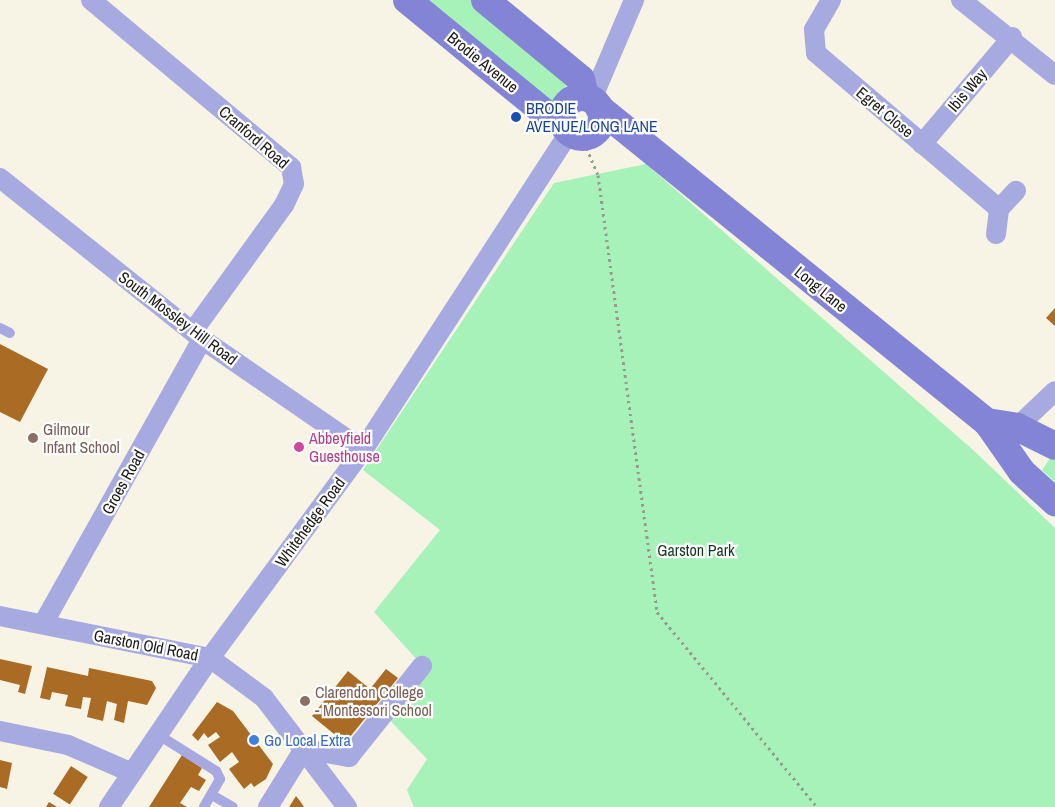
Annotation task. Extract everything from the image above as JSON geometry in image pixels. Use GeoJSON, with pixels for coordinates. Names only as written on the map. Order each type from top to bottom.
{"type":"FeatureCollection","features":[{"type":"Feature","properties":{"kind":"street","name":"Cranford Road"},"geometry":{"type":"LineString","coordinates":[[91,0],[291,167],[294,184],[284,205],[198,335]]}},
{"type":"Feature","properties":{"kind":"street","name":"Brodie Avenue"},"geometry":{"type":"LineString","coordinates":[[407,0],[550,117],[575,130]]}},
{"type":"Feature","properties":{"kind":"street"},"geometry":{"type":"LineString","coordinates":[[485,0],[581,78],[592,101],[599,127],[575,130],[571,99],[592,101]]}},
{"type":"Feature","properties":{"kind":"street"},"geometry":{"type":"LineString","coordinates":[[592,101],[634,0]]}},
{"type":"Feature","properties":{"kind":"street","name":"Egret Close"},"geometry":{"type":"LineString","coordinates":[[831,0],[814,30],[816,53],[999,209]]}},
{"type":"Feature","properties":{"kind":"street"},"geometry":{"type":"LineString","coordinates":[[961,0],[1012,37],[1055,75]]}},
{"type":"Feature","properties":{"kind":"street","name":"Ibis Way"},"geometry":{"type":"LineString","coordinates":[[922,144],[1012,37]]}},
{"type":"Feature","properties":{"kind":"street","name":"Long Lane"},"geometry":{"type":"LineString","coordinates":[[592,101],[656,157],[987,422],[1022,472],[1055,502]]}},
{"type":"Feature","properties":{"kind":"street","name":"Long Lane"},"geometry":{"type":"LineString","coordinates":[[575,130],[656,157]]}},
{"type":"Feature","properties":{"kind":"street","name":"Whitehedge Road"},"geometry":{"type":"LineString","coordinates":[[109,807],[130,772],[210,658],[363,450],[575,130]]}},
{"type":"Feature","properties":{"kind":"street","name":"South Mossley Hill Road"},"geometry":{"type":"LineString","coordinates":[[0,178],[198,335],[363,450]]}},
{"type":"Feature","properties":{"kind":"street"},"geometry":{"type":"LineString","coordinates":[[996,234],[999,209],[1016,191]]}},
{"type":"Feature","properties":{"kind":"street","name":"Groes Road"},"geometry":{"type":"LineString","coordinates":[[43,624],[198,335]]}},
{"type":"Feature","properties":{"kind":"street"},"geometry":{"type":"LineString","coordinates":[[1017,428],[1055,391]]}},
{"type":"Feature","properties":{"kind":"street","name":"Long Lane"},"geometry":{"type":"LineString","coordinates":[[987,422],[1017,428],[1055,446]]}},
{"type":"Feature","properties":{"kind":"street","name":"Garston Old Road"},"geometry":{"type":"LineString","coordinates":[[0,616],[210,658],[264,698],[347,807]]}},
{"type":"Feature","properties":{"kind":"street"},"geometry":{"type":"LineString","coordinates":[[268,807],[304,749],[349,757],[422,666]]}},
{"type":"Feature","properties":{"kind":"street"},"geometry":{"type":"LineString","coordinates":[[0,731],[68,745],[130,772]]}},
{"type":"Feature","properties":{"kind":"lane"},"geometry":{"type":"LineString","coordinates":[[157,734],[216,771],[220,779],[204,807]]}},
{"type":"Feature","properties":{"kind":"lane"},"geometry":{"type":"LineString","coordinates":[[212,795],[233,807]]}},
{"type":"Feature","properties":{"kind":"path"},"geometry":{"type":"LineString","coordinates":[[575,130],[598,175],[657,612],[817,807]]}},
{"type":"Feature","properties":{"kind":"green space"},"geometry":{"type":"Polygon","coordinates":[[[424,0],[472,0],[571,79],[552,105],[424,0]]]}},
{"type":"Feature","properties":{"kind":"green space","name":"Garston Park"},"geometry":{"type":"Polygon","coordinates":[[[646,164],[972,449],[1055,528],[1055,807],[414,807],[407,790],[427,759],[382,712],[419,662],[374,612],[440,530],[363,470],[554,183],[646,164]]]}},
{"type":"Feature","properties":{"kind":"green space"},"geometry":{"type":"Polygon","coordinates":[[[1053,454],[1055,456],[1055,482],[1042,470],[1053,454]]]}},
{"type":"Feature","properties":{"kind":"building"},"geometry":{"type":"Polygon","coordinates":[[[1055,308],[1055,326],[1046,318],[1055,308]]]}},
{"type":"Feature","properties":{"kind":"building"},"geometry":{"type":"Polygon","coordinates":[[[0,344],[48,369],[20,422],[0,412],[0,344]]]}},
{"type":"Feature","properties":{"kind":"building"},"geometry":{"type":"Polygon","coordinates":[[[0,659],[32,666],[25,694],[18,692],[20,685],[0,680],[0,659]]]}},
{"type":"Feature","properties":{"kind":"building"},"geometry":{"type":"Polygon","coordinates":[[[47,667],[88,676],[89,668],[152,681],[156,688],[147,705],[128,701],[124,723],[114,720],[117,704],[107,701],[103,721],[87,717],[91,698],[83,697],[81,709],[65,706],[68,695],[52,692],[50,700],[40,698],[47,667]]]}},
{"type":"Feature","properties":{"kind":"building"},"geometry":{"type":"Polygon","coordinates":[[[386,669],[398,678],[345,743],[312,716],[348,671],[370,689],[386,669]]]}},
{"type":"Feature","properties":{"kind":"building"},"geometry":{"type":"Polygon","coordinates":[[[217,702],[233,711],[273,764],[266,779],[254,787],[251,783],[244,789],[229,769],[239,762],[232,752],[220,762],[208,745],[220,737],[216,732],[208,738],[204,733],[198,741],[192,735],[217,702]]]}},
{"type":"Feature","properties":{"kind":"building"},"geometry":{"type":"Polygon","coordinates":[[[182,755],[202,768],[198,775],[206,780],[199,791],[191,787],[180,803],[187,807],[149,807],[182,755]]]}},
{"type":"Feature","properties":{"kind":"building"},"geometry":{"type":"Polygon","coordinates":[[[0,760],[12,763],[7,789],[0,787],[0,760]]]}},
{"type":"Feature","properties":{"kind":"building"},"geometry":{"type":"Polygon","coordinates":[[[71,766],[88,777],[70,805],[53,794],[71,766]]]}},
{"type":"Feature","properties":{"kind":"building"},"geometry":{"type":"Polygon","coordinates":[[[296,796],[300,801],[304,807],[289,807],[296,796]]]}},
{"type":"Feature","properties":{"kind":"building"},"geometry":{"type":"Polygon","coordinates":[[[49,802],[57,807],[46,807],[49,802]]]}},
{"type":"Feature","properties":{"kind":"place","name":"BRODIE AVENUE/LONG LANE"},"geometry":{"type":"Point","coordinates":[516,117]}},
{"type":"Feature","properties":{"kind":"place","name":"Gilmour Infant School"},"geometry":{"type":"Point","coordinates":[33,438]}},
{"type":"Feature","properties":{"kind":"place","name":"Abbeyfield Guesthouse"},"geometry":{"type":"Point","coordinates":[299,447]}},
{"type":"Feature","properties":{"kind":"place","name":"Clarendon College - Montessori School"},"geometry":{"type":"Point","coordinates":[305,701]}},
{"type":"Feature","properties":{"kind":"place","name":"Go Local Extra"},"geometry":{"type":"Point","coordinates":[254,740]}}]}
